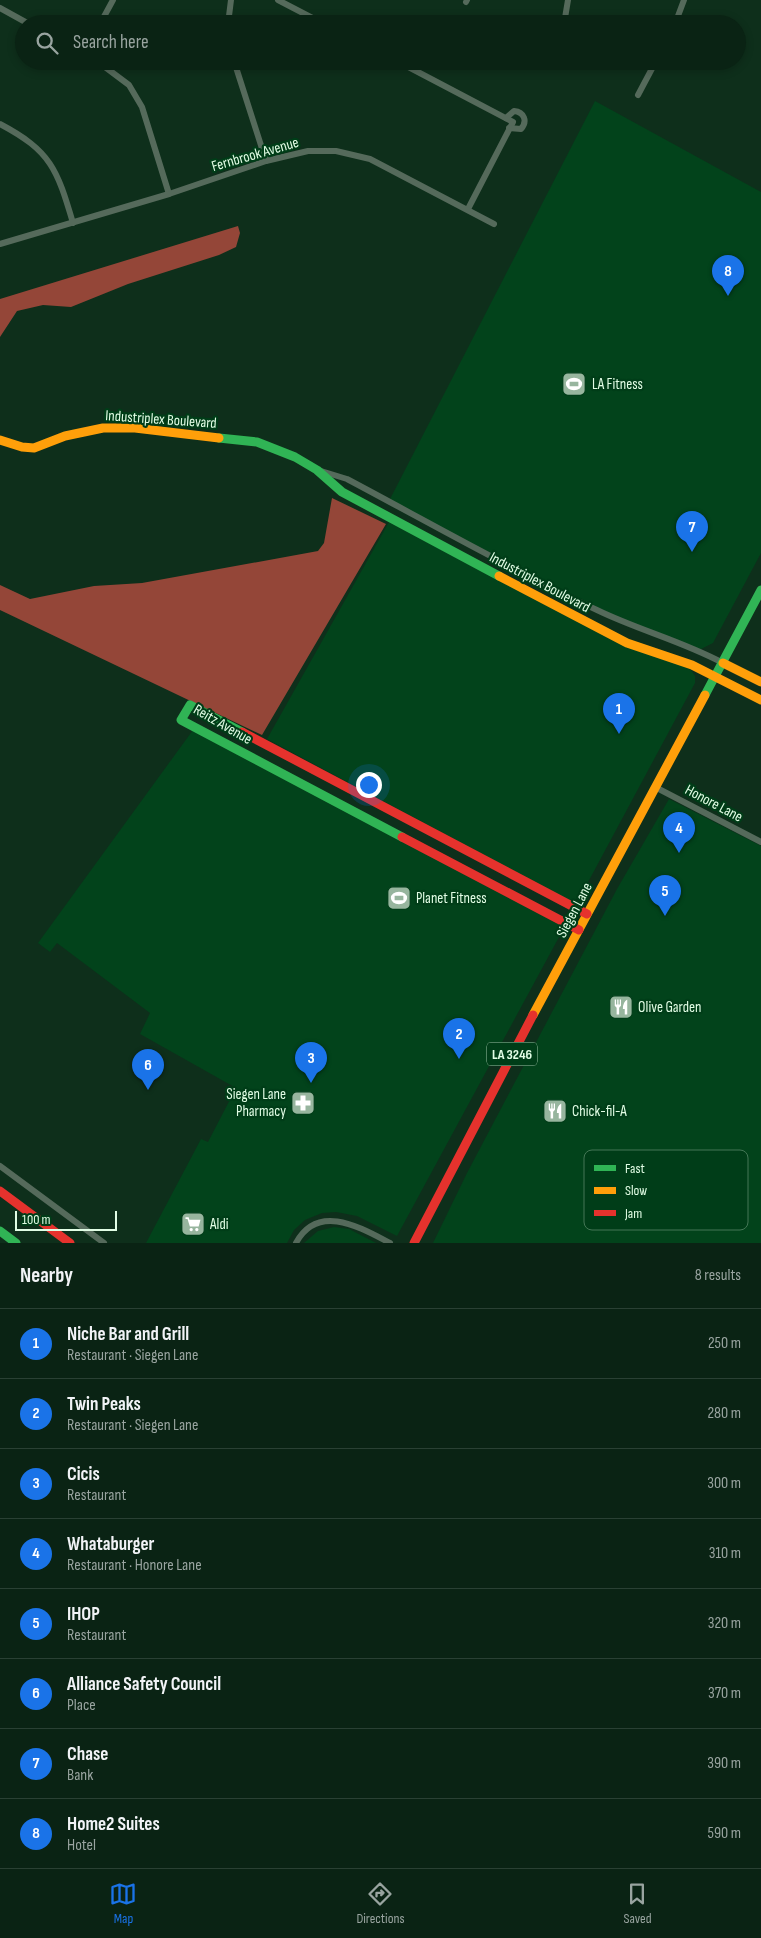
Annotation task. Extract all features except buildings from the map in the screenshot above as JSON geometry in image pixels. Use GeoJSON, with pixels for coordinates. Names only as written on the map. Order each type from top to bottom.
{"type":"FeatureCollection","features":[{"type":"Feature","properties":{"kind":"main road","name":"Industriplex Boulevard"},"geometry":{"type":"LineString","coordinates":[[0,440],[22,447],[34,448],[90,429],[127,428],[257,442],[295,458],[317,470],[342,492],[589,624],[627,643],[692,664],[761,700]]}},
{"type":"Feature","properties":{"kind":"main road","name":"Siegen Lane"},"geometry":{"type":"LineString","coordinates":[[414,1243],[587,914],[761,590]]}},
{"type":"Feature","properties":{"kind":"main road","name":"Industriplex Boulevard"},"geometry":{"type":"LineString","coordinates":[[722,663],[761,682]]}},
{"type":"Feature","properties":{"kind":"main road","name":"Reitz Avenue"},"geometry":{"type":"LineString","coordinates":[[579,930],[181,720],[190,705],[587,914]]}},
{"type":"Feature","properties":{"kind":"main road"},"geometry":{"type":"LineString","coordinates":[[0,1191],[70,1243]]}},
{"type":"Feature","properties":{"kind":"main road"},"geometry":{"type":"LineString","coordinates":[[0,1231],[16,1243]]}},
{"type":"Feature","properties":{"kind":"street"},"geometry":{"type":"LineString","coordinates":[[105,15],[113,0]]}},
{"type":"Feature","properties":{"kind":"street"},"geometry":{"type":"LineString","coordinates":[[229,15],[231,0]]}},
{"type":"Feature","properties":{"kind":"street"},"geometry":{"type":"LineString","coordinates":[[278,0],[307,15]]}},
{"type":"Feature","properties":{"kind":"street"},"geometry":{"type":"LineString","coordinates":[[566,15],[568,0]]}},
{"type":"Feature","properties":{"kind":"street"},"geometry":{"type":"LineString","coordinates":[[678,15],[684,0]]}},
{"type":"Feature","properties":{"kind":"street"},"geometry":{"type":"LineString","coordinates":[[0,8],[15,16]]}},
{"type":"Feature","properties":{"kind":"street"},"geometry":{"type":"LineString","coordinates":[[109,70],[129,85],[142,107],[169,194]]}},
{"type":"Feature","properties":{"kind":"street"},"geometry":{"type":"LineString","coordinates":[[237,70],[266,161]]}},
{"type":"Feature","properties":{"kind":"street"},"geometry":{"type":"LineString","coordinates":[[414,70],[513,122],[468,209]]}},
{"type":"Feature","properties":{"kind":"street"},"geometry":{"type":"LineString","coordinates":[[638,95],[651,70]]}},
{"type":"Feature","properties":{"kind":"street"},"geometry":{"type":"LineString","coordinates":[[506,118],[514,111],[521,113],[524,117],[525,122],[521,129],[509,128]]}},
{"type":"Feature","properties":{"kind":"street"},"geometry":{"type":"LineString","coordinates":[[0,124],[36,145],[52,165],[62,185],[73,223]]}},
{"type":"Feature","properties":{"kind":"street","name":"Fernbrook Avenue"},"geometry":{"type":"LineString","coordinates":[[0,244],[169,194],[266,161],[308,151],[336,150],[370,159],[494,224]]}},
{"type":"Feature","properties":{"kind":"street","name":"Industriplex Boulevard"},"geometry":{"type":"LineString","coordinates":[[317,470],[347,479],[596,610],[640,629],[699,650],[722,663]]}},
{"type":"Feature","properties":{"kind":"street","name":"Honore Lane"},"geometry":{"type":"LineString","coordinates":[[655,787],[761,842]]}},
{"type":"Feature","properties":{"kind":"street"},"geometry":{"type":"LineString","coordinates":[[0,1166],[104,1243]]}},
{"type":"Feature","properties":{"kind":"street"},"geometry":{"type":"LineString","coordinates":[[296,1243],[301,1234],[317,1224],[334,1221],[354,1224],[390,1243]]}},
{"type":"Feature","properties":{"kind":"shaded area"},"geometry":{"type":"Polygon","coordinates":[[[595,101],[761,192],[761,553],[713,643],[699,650],[640,629],[389,501],[595,101]]]}},
{"type":"Feature","properties":{"kind":"shaded area"},"geometry":{"type":"Polygon","coordinates":[[[238,226],[240,233],[236,247],[219,255],[128,284],[71,307],[43,305],[17,311],[0,337],[0,299],[238,226]]]}},
{"type":"Feature","properties":{"kind":"shaded area"},"geometry":{"type":"Polygon","coordinates":[[[332,498],[386,524],[262,735],[0,610],[0,585],[30,599],[94,586],[142,583],[318,551],[324,543],[332,498]]]}},
{"type":"Feature","properties":{"kind":"shaded area"},"geometry":{"type":"Polygon","coordinates":[[[389,522],[616,642],[680,664],[691,670],[695,676],[695,683],[579,899],[568,900],[267,739],[389,522]]]}},
{"type":"Feature","properties":{"kind":"shaded area"},"geometry":{"type":"Polygon","coordinates":[[[193,730],[565,926],[397,1236],[357,1216],[336,1212],[322,1213],[305,1220],[294,1230],[287,1243],[146,1243],[201,1139],[208,1142],[236,1088],[140,1034],[150,1013],[57,943],[50,952],[38,943],[193,730]]]}},
{"type":"Feature","properties":{"kind":"shaded area"},"geometry":{"type":"Polygon","coordinates":[[[669,799],[761,846],[761,1243],[433,1243],[467,1173],[617,889],[669,799]]]}},
{"type":"Feature","properties":{"kind":"shaded area"},"geometry":{"type":"Polygon","coordinates":[[[334,1227],[349,1229],[376,1243],[304,1243],[318,1231],[334,1227]]]}},
{"type":"Feature","properties":{"kind":"traffic: fast"},"geometry":{"type":"LineString","coordinates":[[219,438],[257,442],[295,457],[317,470],[342,492],[499,576]]}},
{"type":"Feature","properties":{"kind":"traffic: fast"},"geometry":{"type":"LineString","coordinates":[[705,695],[761,590]]}},
{"type":"Feature","properties":{"kind":"traffic: fast"},"geometry":{"type":"LineString","coordinates":[[242,732],[190,705],[181,720],[402,837]]}},
{"type":"Feature","properties":{"kind":"traffic: fast"},"geometry":{"type":"LineString","coordinates":[[0,1231],[16,1243]]}},
{"type":"Feature","properties":{"kind":"traffic: slow"},"geometry":{"type":"LineString","coordinates":[[0,440],[22,447],[34,448],[65,436],[103,428],[135,428],[219,438]]}},
{"type":"Feature","properties":{"kind":"traffic: slow"},"geometry":{"type":"LineString","coordinates":[[499,576],[627,643],[692,665],[761,700]]}},
{"type":"Feature","properties":{"kind":"traffic: slow"},"geometry":{"type":"LineString","coordinates":[[723,663],[761,682]]}},
{"type":"Feature","properties":{"kind":"traffic: slow"},"geometry":{"type":"LineString","coordinates":[[533,1015],[705,695]]}},
{"type":"Feature","properties":{"kind":"traffic: jam"},"geometry":{"type":"LineString","coordinates":[[242,732],[587,914]]}},
{"type":"Feature","properties":{"kind":"traffic: jam"},"geometry":{"type":"LineString","coordinates":[[402,837],[579,930]]}},
{"type":"Feature","properties":{"kind":"traffic: jam"},"geometry":{"type":"LineString","coordinates":[[414,1243],[533,1015]]}},
{"type":"Feature","properties":{"kind":"traffic: jam"},"geometry":{"type":"LineString","coordinates":[[0,1191],[70,1243]]}},
{"type":"Feature","properties":{"kind":"place","name":"Home2 Suites"},"geometry":{"type":"Point","coordinates":[728,296]}},
{"type":"Feature","properties":{"kind":"place","name":"LA Fitness"},"geometry":{"type":"Point","coordinates":[574,384]}},
{"type":"Feature","properties":{"kind":"place","name":"Chase"},"geometry":{"type":"Point","coordinates":[692,552]}},
{"type":"Feature","properties":{"kind":"place","name":"Niche Bar and Grill"},"geometry":{"type":"Point","coordinates":[619,734]}},
{"type":"Feature","properties":{"kind":"place","name":"Whataburger"},"geometry":{"type":"Point","coordinates":[679,853]}},
{"type":"Feature","properties":{"kind":"place","name":"Planet Fitness"},"geometry":{"type":"Point","coordinates":[399,898]}},
{"type":"Feature","properties":{"kind":"place","name":"IHOP"},"geometry":{"type":"Point","coordinates":[665,916]}},
{"type":"Feature","properties":{"kind":"place","name":"Olive Garden"},"geometry":{"type":"Point","coordinates":[621,1007]}},
{"type":"Feature","properties":{"kind":"place","name":"Twin Peaks"},"geometry":{"type":"Point","coordinates":[459,1059]}},
{"type":"Feature","properties":{"kind":"place","name":"Cicis"},"geometry":{"type":"Point","coordinates":[311,1083]}},
{"type":"Feature","properties":{"kind":"place","name":"Alliance Safety Council"},"geometry":{"type":"Point","coordinates":[148,1090]}},
{"type":"Feature","properties":{"kind":"place","name":"Siegen Lane Pharmacy"},"geometry":{"type":"Point","coordinates":[303,1103]}},
{"type":"Feature","properties":{"kind":"place","name":"Chick-fil-A"},"geometry":{"type":"Point","coordinates":[555,1111]}},
{"type":"Feature","properties":{"kind":"place","name":"Aldi"},"geometry":{"type":"Point","coordinates":[193,1224]}}]}
